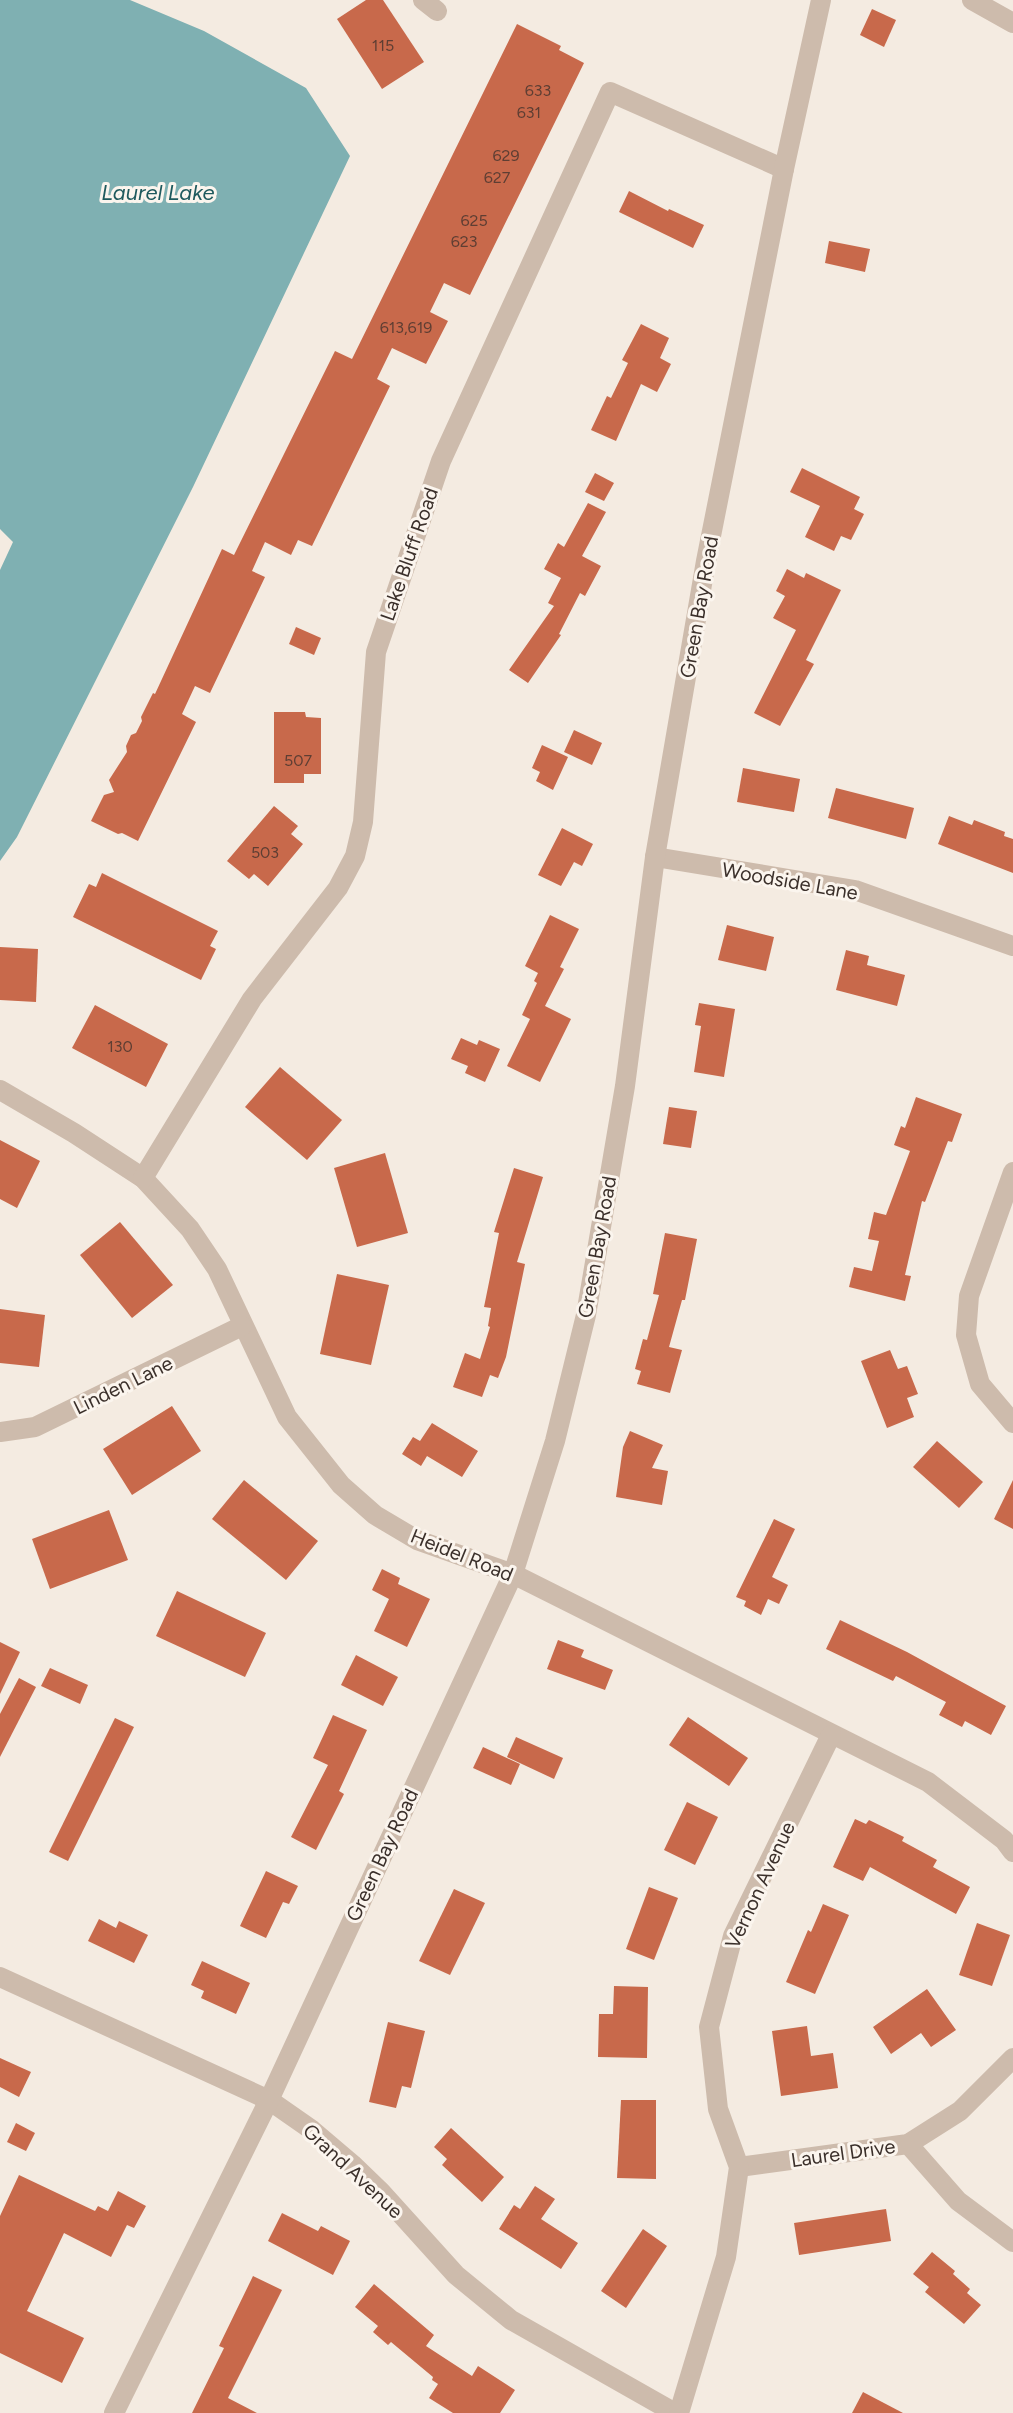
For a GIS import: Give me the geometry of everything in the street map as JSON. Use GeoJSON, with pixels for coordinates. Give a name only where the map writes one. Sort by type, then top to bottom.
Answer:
{"type":"FeatureCollection","features":[{"type":"Feature","properties":{"kind":"street","name":"Green Bay Road"},"geometry":{"type":"LineString","coordinates":[[114,2413],[269,2100],[513,1574],[555,1441],[586,1315],[625,1086],[655,857],[706,561],[821,0]]}},
{"type":"Feature","properties":{"kind":"street"},"geometry":{"type":"LineString","coordinates":[[972,0],[1013,23]]}},
{"type":"Feature","properties":{"kind":"street","name":"Lake Bluff Road"},"geometry":{"type":"LineString","coordinates":[[143,1178],[252,999],[338,888],[355,856],[363,822],[376,652],[441,461],[610,92],[784,169]]}},
{"type":"Feature","properties":{"kind":"street","name":"Woodside Lane"},"geometry":{"type":"LineString","coordinates":[[655,857],[855,890],[1013,946]]}},
{"type":"Feature","properties":{"kind":"street","name":"Heidel Road"},"geometry":{"type":"LineString","coordinates":[[0,1090],[143,1178],[190,1229],[217,1269],[287,1417],[341,1485],[375,1515],[417,1540],[513,1574],[928,1782],[1004,1840],[1013,1852]]}},
{"type":"Feature","properties":{"kind":"street"},"geometry":{"type":"LineString","coordinates":[[1013,1172],[969,1296],[966,1335],[980,1384],[1013,1423]]}},
{"type":"Feature","properties":{"kind":"street","name":"Linden Lane"},"geometry":{"type":"LineString","coordinates":[[0,1432],[35,1427],[242,1326]]}},
{"type":"Feature","properties":{"kind":"street","name":"Vernon Avenue"},"geometry":{"type":"LineString","coordinates":[[677,2413],[726,2257],[739,2167],[718,2109],[709,2027],[733,1936],[831,1735]]}},
{"type":"Feature","properties":{"kind":"street","name":"Grand Avenue"},"geometry":{"type":"LineString","coordinates":[[0,1977],[269,2100],[312,2130],[352,2164],[456,2275],[511,2320],[677,2413]]}},
{"type":"Feature","properties":{"kind":"street","name":"Laurel Drive"},"geometry":{"type":"LineString","coordinates":[[739,2167],[908,2144],[960,2111],[1013,2058]]}},
{"type":"Feature","properties":{"kind":"street"},"geometry":{"type":"LineString","coordinates":[[908,2144],[958,2201],[1013,2242]]}},
{"type":"Feature","properties":{"kind":"water","name":"Laurel Lake"},"geometry":{"type":"Polygon","coordinates":[[[0,0],[130,0],[204,31],[306,88],[350,156],[193,487],[17,837],[0,861],[0,570],[13,542],[0,529],[0,0]]]}},
{"type":"Feature","properties":{"kind":"building"},"geometry":{"type":"Polygon","coordinates":[[[366,0],[383,0],[424,62],[382,89],[337,19],[366,0]]]}},
{"type":"Feature","properties":{"kind":"building"},"geometry":{"type":"Polygon","coordinates":[[[872,9],[896,20],[884,47],[860,35],[872,9]]]}},
{"type":"Feature","properties":{"kind":"building"},"geometry":{"type":"Polygon","coordinates":[[[517,24],[561,46],[559,50],[584,63],[470,295],[444,283],[430,312],[448,321],[426,364],[392,348],[377,379],[390,386],[312,546],[298,540],[291,555],[265,542],[252,571],[265,577],[210,693],[195,686],[182,714],[196,722],[138,841],[91,821],[104,795],[114,792],[109,780],[127,752],[131,735],[136,733],[142,721],[141,717],[155,694],[222,549],[234,555],[335,351],[352,359],[517,24]]]}},
{"type":"Feature","properties":{"kind":"building"},"geometry":{"type":"Polygon","coordinates":[[[629,191],[704,225],[693,248],[619,212],[629,191]]]}},
{"type":"Feature","properties":{"kind":"building"},"geometry":{"type":"Polygon","coordinates":[[[829,241],[870,249],[865,272],[825,263],[829,241]]]}},
{"type":"Feature","properties":{"kind":"building"},"geometry":{"type":"Polygon","coordinates":[[[641,324],[669,338],[660,358],[671,364],[657,392],[641,384],[616,441],[591,430],[607,396],[611,398],[628,363],[622,360],[641,324]]]}},
{"type":"Feature","properties":{"kind":"building"},"geometry":{"type":"Polygon","coordinates":[[[802,468],[860,497],[854,509],[864,514],[851,540],[841,536],[834,551],[805,537],[820,506],[790,492],[802,468]]]}},
{"type":"Feature","properties":{"kind":"building"},"geometry":{"type":"Polygon","coordinates":[[[595,473],[614,483],[604,501],[585,492],[595,473]]]}},
{"type":"Feature","properties":{"kind":"building"},"geometry":{"type":"Polygon","coordinates":[[[588,503],[606,512],[582,556],[601,566],[585,596],[580,593],[561,635],[528,683],[509,670],[554,606],[548,603],[561,578],[544,569],[558,543],[564,547],[588,503]]]}},
{"type":"Feature","properties":{"kind":"building"},"geometry":{"type":"Polygon","coordinates":[[[787,569],[804,578],[806,573],[841,590],[806,660],[814,664],[780,726],[754,713],[796,630],[773,618],[785,596],[776,591],[787,569]]]}},
{"type":"Feature","properties":{"kind":"building"},"geometry":{"type":"Polygon","coordinates":[[[296,627],[321,638],[314,655],[289,644],[296,627]]]}},
{"type":"Feature","properties":{"kind":"building"},"geometry":{"type":"Polygon","coordinates":[[[274,712],[305,712],[306,717],[321,718],[321,774],[304,774],[304,783],[274,783],[274,712]]]}},
{"type":"Feature","properties":{"kind":"building"},"geometry":{"type":"Polygon","coordinates":[[[574,730],[602,743],[592,765],[564,752],[574,730]]]}},
{"type":"Feature","properties":{"kind":"building"},"geometry":{"type":"Polygon","coordinates":[[[542,745],[568,757],[553,790],[536,781],[540,772],[532,768],[542,745]]]}},
{"type":"Feature","properties":{"kind":"building"},"geometry":{"type":"Polygon","coordinates":[[[743,768],[800,779],[794,812],[737,802],[743,768]]]}},
{"type":"Feature","properties":{"kind":"building"},"geometry":{"type":"Polygon","coordinates":[[[836,788],[914,808],[906,839],[828,818],[836,788]]]}},
{"type":"Feature","properties":{"kind":"building"},"geometry":{"type":"Polygon","coordinates":[[[274,806],[298,826],[291,834],[303,844],[268,886],[254,874],[249,879],[227,861],[274,806]]]}},
{"type":"Feature","properties":{"kind":"building"},"geometry":{"type":"Polygon","coordinates":[[[949,816],[972,825],[974,820],[1005,832],[1004,836],[1013,839],[1013,873],[938,844],[949,816]]]}},
{"type":"Feature","properties":{"kind":"building"},"geometry":{"type":"Polygon","coordinates":[[[562,828],[593,844],[582,866],[574,862],[561,886],[538,875],[562,828]]]}},
{"type":"Feature","properties":{"kind":"building"},"geometry":{"type":"Polygon","coordinates":[[[102,873],[218,931],[210,946],[216,949],[201,980],[73,917],[89,884],[96,887],[102,873]]]}},
{"type":"Feature","properties":{"kind":"building"},"geometry":{"type":"Polygon","coordinates":[[[550,915],[579,929],[560,967],[564,969],[545,1006],[571,1019],[540,1082],[507,1066],[530,1019],[522,1015],[537,983],[534,981],[538,973],[525,966],[550,915]]]}},
{"type":"Feature","properties":{"kind":"building"},"geometry":{"type":"Polygon","coordinates":[[[727,925],[774,937],[766,971],[718,960],[727,925]]]}},
{"type":"Feature","properties":{"kind":"building"},"geometry":{"type":"Polygon","coordinates":[[[0,947],[38,949],[36,1002],[0,1000],[0,947]]]}},
{"type":"Feature","properties":{"kind":"building"},"geometry":{"type":"Polygon","coordinates":[[[846,950],[869,956],[867,965],[905,975],[897,1006],[836,990],[846,950]]]}},
{"type":"Feature","properties":{"kind":"building"},"geometry":{"type":"Polygon","coordinates":[[[699,1003],[735,1009],[724,1077],[694,1072],[701,1026],[695,1025],[699,1003]]]}},
{"type":"Feature","properties":{"kind":"building"},"geometry":{"type":"Polygon","coordinates":[[[95,1005],[168,1044],[146,1087],[72,1048],[95,1005]]]}},
{"type":"Feature","properties":{"kind":"building"},"geometry":{"type":"Polygon","coordinates":[[[461,1038],[477,1045],[479,1040],[500,1049],[485,1082],[465,1073],[468,1066],[451,1059],[461,1038]]]}},
{"type":"Feature","properties":{"kind":"building"},"geometry":{"type":"Polygon","coordinates":[[[280,1067],[342,1120],[307,1160],[245,1107],[280,1067]]]}},
{"type":"Feature","properties":{"kind":"building"},"geometry":{"type":"Polygon","coordinates":[[[916,1097],[962,1114],[952,1142],[948,1141],[925,1202],[922,1201],[905,1275],[911,1276],[905,1301],[849,1287],[854,1267],[872,1271],[879,1241],[868,1239],[874,1212],[886,1215],[910,1151],[894,1145],[901,1126],[905,1128],[916,1097]]]}},
{"type":"Feature","properties":{"kind":"building"},"geometry":{"type":"Polygon","coordinates":[[[669,1107],[697,1111],[691,1148],[663,1144],[669,1107]]]}},
{"type":"Feature","properties":{"kind":"building"},"geometry":{"type":"Polygon","coordinates":[[[0,1140],[40,1161],[17,1208],[0,1199],[0,1140]]]}},
{"type":"Feature","properties":{"kind":"building"},"geometry":{"type":"Polygon","coordinates":[[[385,1153],[408,1233],[357,1247],[334,1168],[385,1153]]]}},
{"type":"Feature","properties":{"kind":"building"},"geometry":{"type":"Polygon","coordinates":[[[514,1168],[543,1177],[517,1262],[525,1264],[506,1357],[498,1378],[490,1375],[482,1397],[453,1387],[465,1353],[480,1359],[490,1327],[491,1308],[484,1307],[499,1233],[494,1232],[514,1168]]]}},
{"type":"Feature","properties":{"kind":"building"},"geometry":{"type":"Polygon","coordinates":[[[120,1222],[173,1285],[132,1318],[80,1255],[120,1222]]]}},
{"type":"Feature","properties":{"kind":"building"},"geometry":{"type":"Polygon","coordinates":[[[665,1233],[697,1239],[685,1300],[682,1300],[669,1347],[682,1350],[670,1393],[637,1384],[641,1371],[635,1369],[643,1339],[647,1340],[659,1295],[653,1294],[665,1233]]]}},
{"type":"Feature","properties":{"kind":"building"},"geometry":{"type":"Polygon","coordinates":[[[337,1274],[389,1285],[371,1365],[320,1354],[337,1274]]]}},
{"type":"Feature","properties":{"kind":"building"},"geometry":{"type":"Polygon","coordinates":[[[0,1309],[45,1315],[39,1367],[0,1363],[0,1309]]]}},
{"type":"Feature","properties":{"kind":"building"},"geometry":{"type":"Polygon","coordinates":[[[890,1350],[898,1369],[907,1366],[918,1394],[907,1398],[914,1417],[887,1428],[861,1361],[890,1350]]]}},
{"type":"Feature","properties":{"kind":"building"},"geometry":{"type":"Polygon","coordinates":[[[172,1406],[201,1451],[132,1495],[103,1449],[172,1406]]]}},
{"type":"Feature","properties":{"kind":"building"},"geometry":{"type":"Polygon","coordinates":[[[432,1423],[478,1451],[462,1477],[427,1456],[421,1466],[402,1454],[413,1437],[420,1441],[432,1423]]]}},
{"type":"Feature","properties":{"kind":"building"},"geometry":{"type":"Polygon","coordinates":[[[630,1431],[663,1445],[652,1468],[668,1471],[662,1505],[616,1497],[623,1447],[630,1431]]]}},
{"type":"Feature","properties":{"kind":"building"},"geometry":{"type":"Polygon","coordinates":[[[937,1441],[983,1482],[959,1508],[913,1467],[937,1441]]]}},
{"type":"Feature","properties":{"kind":"building"},"geometry":{"type":"Polygon","coordinates":[[[244,1480],[318,1541],[286,1580],[212,1519],[244,1480]]]}},
{"type":"Feature","properties":{"kind":"building"},"geometry":{"type":"Polygon","coordinates":[[[1013,1480],[1013,1529],[994,1519],[1013,1480]]]}},
{"type":"Feature","properties":{"kind":"building"},"geometry":{"type":"Polygon","coordinates":[[[109,1510],[128,1560],[50,1589],[32,1539],[109,1510]]]}},
{"type":"Feature","properties":{"kind":"building"},"geometry":{"type":"Polygon","coordinates":[[[774,1519],[795,1529],[772,1577],[788,1585],[779,1604],[768,1599],[761,1615],[744,1606],[746,1601],[736,1597],[774,1519]]]}},
{"type":"Feature","properties":{"kind":"building"},"geometry":{"type":"Polygon","coordinates":[[[382,1569],[400,1578],[398,1584],[430,1599],[407,1647],[374,1631],[389,1599],[372,1590],[382,1569]]]}},
{"type":"Feature","properties":{"kind":"building"},"geometry":{"type":"Polygon","coordinates":[[[177,1591],[266,1633],[245,1677],[156,1636],[177,1591]]]}},
{"type":"Feature","properties":{"kind":"building"},"geometry":{"type":"Polygon","coordinates":[[[840,1620],[907,1652],[1006,1706],[991,1735],[965,1721],[962,1727],[939,1715],[946,1702],[896,1676],[893,1681],[826,1649],[840,1620]]]}},
{"type":"Feature","properties":{"kind":"building"},"geometry":{"type":"Polygon","coordinates":[[[558,1640],[584,1650],[581,1657],[613,1670],[605,1690],[547,1669],[558,1640]]]}},
{"type":"Feature","properties":{"kind":"building"},"geometry":{"type":"Polygon","coordinates":[[[0,1642],[20,1652],[0,1694],[0,1642]]]}},
{"type":"Feature","properties":{"kind":"building"},"geometry":{"type":"Polygon","coordinates":[[[356,1655],[398,1677],[383,1706],[341,1685],[356,1655]]]}},
{"type":"Feature","properties":{"kind":"building"},"geometry":{"type":"Polygon","coordinates":[[[50,1668],[88,1685],[80,1704],[41,1686],[50,1668]]]}},
{"type":"Feature","properties":{"kind":"building"},"geometry":{"type":"Polygon","coordinates":[[[19,1678],[36,1687],[0,1757],[0,1714],[19,1678]]]}},
{"type":"Feature","properties":{"kind":"building"},"geometry":{"type":"Polygon","coordinates":[[[333,1715],[367,1730],[339,1791],[344,1794],[316,1850],[291,1837],[328,1765],[313,1758],[333,1715]]]}},
{"type":"Feature","properties":{"kind":"building"},"geometry":{"type":"Polygon","coordinates":[[[688,1717],[748,1758],[729,1786],[669,1745],[688,1717]]]}},
{"type":"Feature","properties":{"kind":"building"},"geometry":{"type":"Polygon","coordinates":[[[115,1718],[134,1727],[68,1861],[49,1852],[115,1718]]]}},
{"type":"Feature","properties":{"kind":"building"},"geometry":{"type":"Polygon","coordinates":[[[516,1737],[563,1758],[554,1779],[507,1757],[516,1737]]]}},
{"type":"Feature","properties":{"kind":"building"},"geometry":{"type":"Polygon","coordinates":[[[483,1747],[520,1764],[511,1785],[473,1768],[483,1747]]]}},
{"type":"Feature","properties":{"kind":"building"},"geometry":{"type":"Polygon","coordinates":[[[687,1802],[718,1817],[695,1865],[664,1850],[687,1802]]]}},
{"type":"Feature","properties":{"kind":"building"},"geometry":{"type":"Polygon","coordinates":[[[855,1819],[866,1824],[869,1820],[904,1837],[902,1841],[937,1860],[933,1867],[970,1887],[956,1914],[870,1867],[863,1881],[833,1867],[855,1819]]]}},
{"type":"Feature","properties":{"kind":"building"},"geometry":{"type":"Polygon","coordinates":[[[266,1871],[298,1886],[289,1904],[283,1902],[266,1938],[240,1926],[266,1871]]]}},
{"type":"Feature","properties":{"kind":"building"},"geometry":{"type":"Polygon","coordinates":[[[649,1887],[678,1898],[654,1960],[626,1949],[649,1887]]]}},
{"type":"Feature","properties":{"kind":"building"},"geometry":{"type":"Polygon","coordinates":[[[454,1889],[485,1903],[450,1975],[419,1961],[454,1889]]]}},
{"type":"Feature","properties":{"kind":"building"},"geometry":{"type":"Polygon","coordinates":[[[823,1904],[849,1915],[815,1994],[786,1982],[808,1930],[811,1932],[823,1904]]]}},
{"type":"Feature","properties":{"kind":"building"},"geometry":{"type":"Polygon","coordinates":[[[99,1919],[116,1928],[119,1921],[148,1935],[134,1963],[88,1941],[99,1919]]]}},
{"type":"Feature","properties":{"kind":"building"},"geometry":{"type":"Polygon","coordinates":[[[977,1923],[1010,1935],[992,1986],[959,1975],[977,1923]]]}},
{"type":"Feature","properties":{"kind":"building"},"geometry":{"type":"Polygon","coordinates":[[[202,1961],[250,1983],[236,2014],[201,1998],[204,1991],[191,1985],[202,1961]]]}},
{"type":"Feature","properties":{"kind":"building"},"geometry":{"type":"Polygon","coordinates":[[[614,1986],[648,1987],[647,2058],[598,2057],[599,2014],[613,2014],[614,1986]]]}},
{"type":"Feature","properties":{"kind":"building"},"geometry":{"type":"Polygon","coordinates":[[[927,1989],[956,2030],[931,2047],[921,2033],[891,2054],[873,2027],[927,1989]]]}},
{"type":"Feature","properties":{"kind":"building"},"geometry":{"type":"Polygon","coordinates":[[[388,2022],[425,2031],[411,2088],[402,2086],[396,2108],[369,2102],[388,2022]]]}},
{"type":"Feature","properties":{"kind":"building"},"geometry":{"type":"Polygon","coordinates":[[[807,2026],[811,2056],[833,2053],[838,2088],[781,2096],[772,2031],[807,2026]]]}},
{"type":"Feature","properties":{"kind":"building"},"geometry":{"type":"Polygon","coordinates":[[[0,2058],[31,2072],[19,2097],[0,2087],[0,2058]]]}},
{"type":"Feature","properties":{"kind":"building"},"geometry":{"type":"Polygon","coordinates":[[[621,2100],[656,2100],[656,2179],[617,2178],[621,2100]]]}},
{"type":"Feature","properties":{"kind":"building"},"geometry":{"type":"Polygon","coordinates":[[[16,2123],[35,2133],[26,2151],[7,2142],[16,2123]]]}},
{"type":"Feature","properties":{"kind":"building"},"geometry":{"type":"Polygon","coordinates":[[[451,2128],[504,2177],[482,2202],[442,2165],[447,2159],[434,2147],[451,2128]]]}},
{"type":"Feature","properties":{"kind":"building"},"geometry":{"type":"Polygon","coordinates":[[[19,2175],[95,2211],[98,2206],[108,2211],[118,2191],[146,2206],[134,2228],[127,2225],[111,2257],[64,2233],[27,2311],[84,2338],[62,2383],[0,2353],[0,2216],[19,2175]]]}},
{"type":"Feature","properties":{"kind":"building"},"geometry":{"type":"Polygon","coordinates":[[[535,2186],[555,2199],[541,2219],[578,2243],[561,2269],[499,2229],[514,2205],[520,2209],[535,2186]]]}},
{"type":"Feature","properties":{"kind":"building"},"geometry":{"type":"Polygon","coordinates":[[[886,2209],[891,2241],[799,2255],[794,2223],[886,2209]]]}},
{"type":"Feature","properties":{"kind":"building"},"geometry":{"type":"Polygon","coordinates":[[[282,2213],[318,2231],[321,2226],[350,2241],[333,2275],[268,2241],[282,2213]]]}},
{"type":"Feature","properties":{"kind":"building"},"geometry":{"type":"Polygon","coordinates":[[[643,2229],[667,2246],[626,2308],[601,2291],[643,2229]]]}},
{"type":"Feature","properties":{"kind":"building"},"geometry":{"type":"Polygon","coordinates":[[[932,2252],[955,2271],[953,2274],[970,2289],[967,2293],[981,2305],[964,2324],[925,2292],[929,2287],[913,2274],[932,2252]]]}},
{"type":"Feature","properties":{"kind":"building"},"geometry":{"type":"Polygon","coordinates":[[[253,2276],[282,2290],[228,2398],[257,2413],[192,2413],[224,2348],[219,2346],[253,2276]]]}},
{"type":"Feature","properties":{"kind":"building"},"geometry":{"type":"Polygon","coordinates":[[[374,2284],[434,2335],[426,2346],[472,2376],[478,2366],[515,2390],[500,2413],[453,2413],[429,2398],[438,2384],[432,2380],[433,2377],[391,2342],[388,2345],[373,2332],[378,2326],[355,2307],[374,2284]]]}},
{"type":"Feature","properties":{"kind":"building"},"geometry":{"type":"Polygon","coordinates":[[[863,2392],[903,2413],[852,2413],[863,2392]]]}}]}
